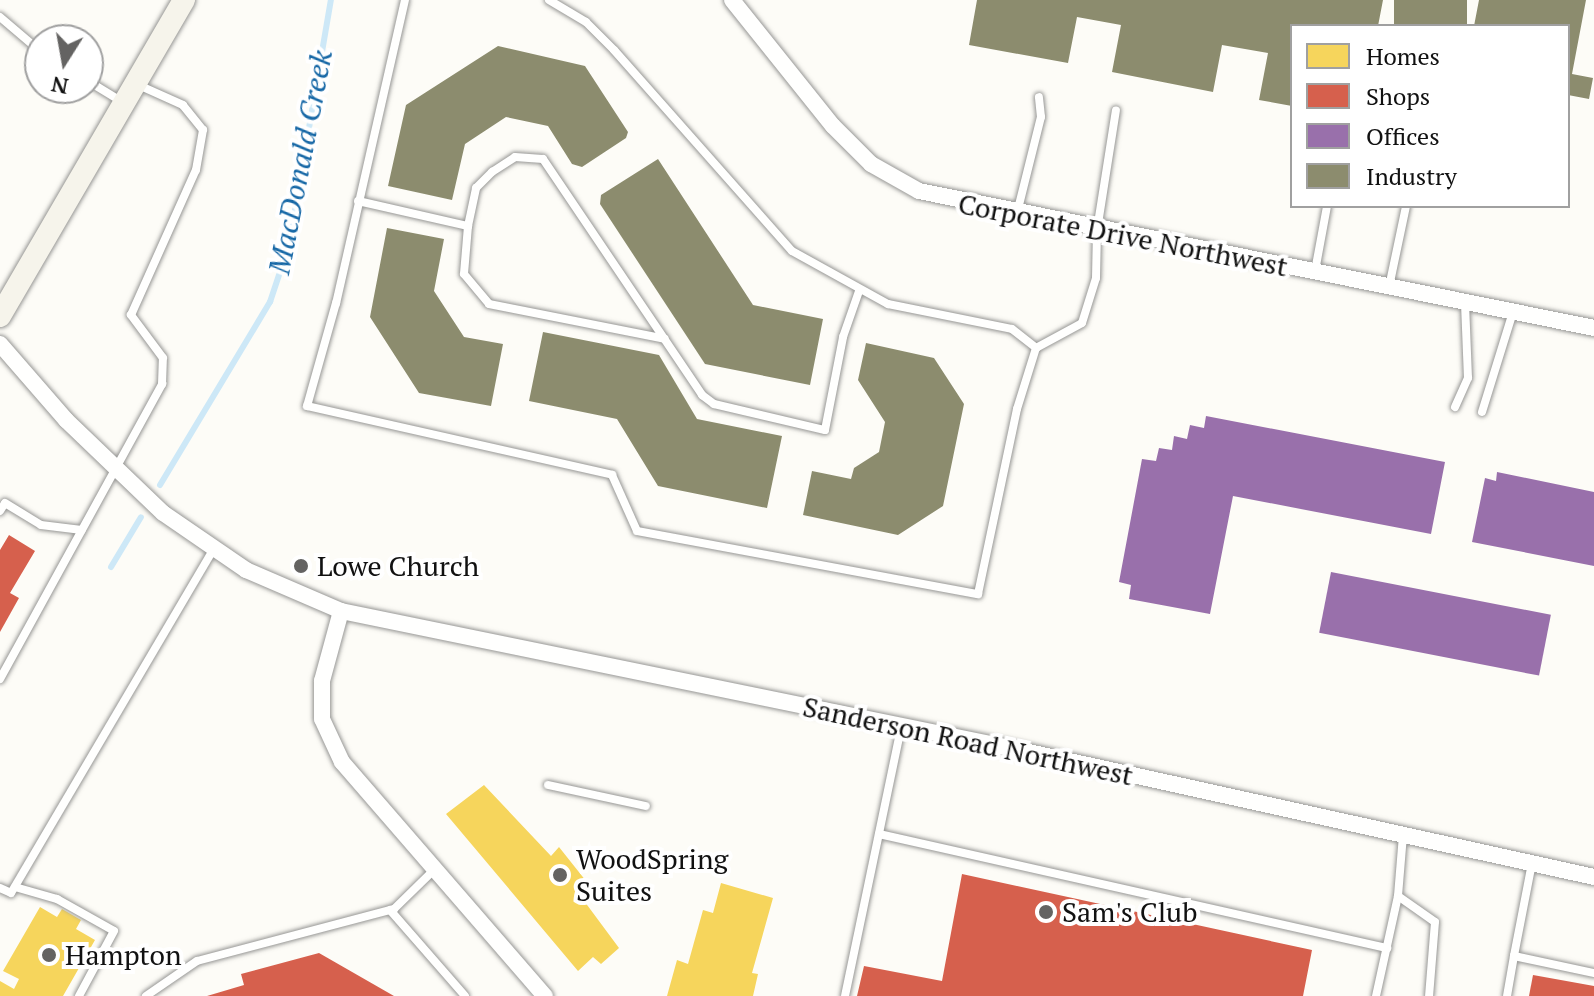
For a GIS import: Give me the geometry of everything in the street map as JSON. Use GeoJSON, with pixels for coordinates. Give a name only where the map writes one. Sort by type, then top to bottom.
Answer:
{"type":"FeatureCollection","features":[{"type":"Feature","properties":{"kind":"street"},"geometry":{"type":"LineString","coordinates":[[0,316],[184,0]]}},
{"type":"Feature","properties":{"kind":"street","name":"Corporate Drive Northwest"},"geometry":{"type":"LineString","coordinates":[[732,0],[833,126],[871,164],[919,191],[1017,215],[1594,328]]}},
{"type":"Feature","properties":{"kind":"street","name":"Sanderson Road Northwest"},"geometry":{"type":"LineString","coordinates":[[0,344],[113,465],[163,513],[246,570],[341,611],[901,726],[1594,877]]}},
{"type":"Feature","properties":{"kind":"street"},"geometry":{"type":"LineString","coordinates":[[341,611],[322,681],[322,719],[342,762],[545,996]]}},
{"type":"Feature","properties":{"kind":"lane"},"geometry":{"type":"LineString","coordinates":[[405,0],[307,406],[612,475],[637,531],[978,594],[1017,409],[1036,348],[1082,323],[1096,278],[1097,230],[1116,110]]}},
{"type":"Feature","properties":{"kind":"lane"},"geometry":{"type":"LineString","coordinates":[[549,0],[586,22],[614,50],[792,251],[859,291],[888,304],[1012,329],[1036,348]]}},
{"type":"Feature","properties":{"kind":"lane"},"geometry":{"type":"LineString","coordinates":[[0,17],[24,37]]}},
{"type":"Feature","properties":{"kind":"lane"},"geometry":{"type":"LineString","coordinates":[[0,679],[82,530],[113,465],[162,384],[163,358],[131,315],[196,170],[203,130],[183,105],[104,86]]}},
{"type":"Feature","properties":{"kind":"lane"},"geometry":{"type":"LineString","coordinates":[[1017,215],[1041,117],[1039,97]]}},
{"type":"Feature","properties":{"kind":"lane"},"geometry":{"type":"LineString","coordinates":[[665,339],[489,304],[464,274],[468,226],[476,188],[492,172],[515,157],[543,159],[665,339],[702,395],[714,404],[825,430],[843,337],[859,291]]}},
{"type":"Feature","properties":{"kind":"lane"},"geometry":{"type":"LineString","coordinates":[[358,201],[468,226]]}},
{"type":"Feature","properties":{"kind":"lane"},"geometry":{"type":"LineString","coordinates":[[1315,272],[1327,208]]}},
{"type":"Feature","properties":{"kind":"lane"},"geometry":{"type":"LineString","coordinates":[[1389,288],[1406,208]]}},
{"type":"Feature","properties":{"kind":"lane"},"geometry":{"type":"LineString","coordinates":[[1455,407],[1468,378],[1465,303]]}},
{"type":"Feature","properties":{"kind":"lane"},"geometry":{"type":"LineString","coordinates":[[1482,412],[1513,312]]}},
{"type":"Feature","properties":{"kind":"lane"},"geometry":{"type":"LineString","coordinates":[[0,511],[5,503],[41,525],[82,530]]}},
{"type":"Feature","properties":{"kind":"lane"},"geometry":{"type":"LineString","coordinates":[[0,888],[11,893],[15,887],[215,548]]}},
{"type":"Feature","properties":{"kind":"lane"},"geometry":{"type":"LineString","coordinates":[[845,996],[901,726]]}},
{"type":"Feature","properties":{"kind":"lane"},"geometry":{"type":"LineString","coordinates":[[548,785],[646,806]]}},
{"type":"Feature","properties":{"kind":"lane"},"geometry":{"type":"LineString","coordinates":[[879,834],[1387,948]]}},
{"type":"Feature","properties":{"kind":"lane"},"geometry":{"type":"LineString","coordinates":[[1376,996],[1398,896],[1403,835]]}},
{"type":"Feature","properties":{"kind":"lane"},"geometry":{"type":"LineString","coordinates":[[1507,996],[1532,863]]}},
{"type":"Feature","properties":{"kind":"lane"},"geometry":{"type":"LineString","coordinates":[[146,996],[197,961],[390,910],[435,868]]}},
{"type":"Feature","properties":{"kind":"lane"},"geometry":{"type":"LineString","coordinates":[[15,887],[57,899],[114,931],[79,996]]}},
{"type":"Feature","properties":{"kind":"lane"},"geometry":{"type":"LineString","coordinates":[[1398,896],[1435,922],[1429,996]]}},
{"type":"Feature","properties":{"kind":"lane"},"geometry":{"type":"LineString","coordinates":[[390,910],[465,996]]}},
{"type":"Feature","properties":{"kind":"lane"},"geometry":{"type":"LineString","coordinates":[[1514,956],[1594,973]]}},
{"type":"Feature","properties":{"kind":"building: Homes"},"geometry":{"type":"Polygon","coordinates":[[[484,785],[551,856],[559,847],[586,881],[576,890],[619,948],[601,964],[593,957],[578,971],[446,814],[484,785]]]}},
{"type":"Feature","properties":{"kind":"building: Homes"},"geometry":{"type":"Polygon","coordinates":[[[721,883],[773,898],[752,973],[758,974],[753,996],[667,996],[677,960],[688,964],[703,910],[713,913],[721,883]]]}},
{"type":"Feature","properties":{"kind":"building: Homes","name":"Hampton"},"geometry":{"type":"Polygon","coordinates":[[[40,907],[57,917],[62,909],[81,920],[76,929],[95,940],[63,996],[0,996],[0,981],[14,989],[19,979],[3,971],[40,907]]]}},
{"type":"Feature","properties":{"kind":"building: Shops"},"geometry":{"type":"Polygon","coordinates":[[[9,535],[35,551],[10,593],[19,598],[0,632],[0,550],[9,535]]]}},
{"type":"Feature","properties":{"kind":"building: Shops","name":"Sam's Club"},"geometry":{"type":"Polygon","coordinates":[[[962,874],[1312,950],[1303,996],[857,996],[864,966],[942,981],[962,874]]]}},
{"type":"Feature","properties":{"kind":"building: Shops"},"geometry":{"type":"Polygon","coordinates":[[[319,953],[394,996],[207,996],[244,985],[241,974],[319,953]]]}},
{"type":"Feature","properties":{"kind":"building: Shops"},"geometry":{"type":"Polygon","coordinates":[[[1533,975],[1594,986],[1594,996],[1529,996],[1533,975]]]}},
{"type":"Feature","properties":{"kind":"building: Offices"},"geometry":{"type":"Polygon","coordinates":[[[1206,416],[1445,462],[1431,534],[1233,496],[1210,614],[1129,599],[1131,585],[1119,582],[1142,459],[1156,461],[1159,448],[1172,450],[1174,436],[1187,439],[1190,425],[1204,428],[1206,416]]]}},
{"type":"Feature","properties":{"kind":"building: Offices"},"geometry":{"type":"Polygon","coordinates":[[[1497,472],[1594,492],[1594,566],[1472,542],[1485,478],[1496,481],[1497,472]]]}},
{"type":"Feature","properties":{"kind":"building: Offices"},"geometry":{"type":"Polygon","coordinates":[[[1331,572],[1551,615],[1539,676],[1319,633],[1331,572]]]}},
{"type":"Feature","properties":{"kind":"building: Industry"},"geometry":{"type":"Polygon","coordinates":[[[977,0],[1383,0],[1378,24],[1290,24],[1290,106],[1259,100],[1268,53],[1222,45],[1213,92],[1112,72],[1121,25],[1077,17],[1068,63],[969,45],[977,0]]]}},
{"type":"Feature","properties":{"kind":"building: Industry"},"geometry":{"type":"Polygon","coordinates":[[[1394,0],[1467,0],[1467,24],[1394,24],[1394,0]]]}},
{"type":"Feature","properties":{"kind":"building: Industry"},"geometry":{"type":"Polygon","coordinates":[[[1479,0],[1586,0],[1572,74],[1593,78],[1589,99],[1570,95],[1570,24],[1474,24],[1479,0]]]}},
{"type":"Feature","properties":{"kind":"building: Industry"},"geometry":{"type":"Polygon","coordinates":[[[498,46],[585,66],[628,132],[626,138],[582,167],[572,164],[548,126],[506,117],[465,144],[452,200],[388,186],[406,105],[498,46]]]}},
{"type":"Feature","properties":{"kind":"building: Industry"},"geometry":{"type":"Polygon","coordinates":[[[658,159],[753,305],[823,319],[810,385],[705,364],[600,204],[601,195],[658,159]]]}},
{"type":"Feature","properties":{"kind":"building: Industry"},"geometry":{"type":"Polygon","coordinates":[[[387,228],[444,239],[434,291],[464,337],[503,344],[491,406],[419,393],[370,317],[387,228]]]}},
{"type":"Feature","properties":{"kind":"building: Industry"},"geometry":{"type":"Polygon","coordinates":[[[543,332],[659,355],[697,419],[782,436],[767,508],[658,486],[617,419],[529,401],[543,332]]]}},
{"type":"Feature","properties":{"kind":"building: Industry"},"geometry":{"type":"Polygon","coordinates":[[[866,343],[934,358],[964,404],[943,506],[898,535],[803,515],[812,471],[851,479],[854,468],[879,452],[885,422],[858,380],[866,343]]]}},
{"type":"Feature","properties":{"kind":"waterway","name":"MacDonald Creek"},"geometry":{"type":"LineString","coordinates":[[160,485],[270,302],[289,245],[331,0]]}},
{"type":"Feature","properties":{"kind":"waterway","name":"MacDonald Creek"},"geometry":{"type":"LineString","coordinates":[[111,567],[141,517]]}},
{"type":"Feature","properties":{"kind":"place","name":"Lowe Church"},"geometry":{"type":"Point","coordinates":[301,566]}},
{"type":"Feature","properties":{"kind":"place","name":"WoodSpring Suites"},"geometry":{"type":"Point","coordinates":[560,875]}},
{"type":"Feature","properties":{"kind":"place","name":"Sam's Club"},"geometry":{"type":"Point","coordinates":[1046,912]}},
{"type":"Feature","properties":{"kind":"place","name":"Hampton"},"geometry":{"type":"Point","coordinates":[49,955]}}]}
